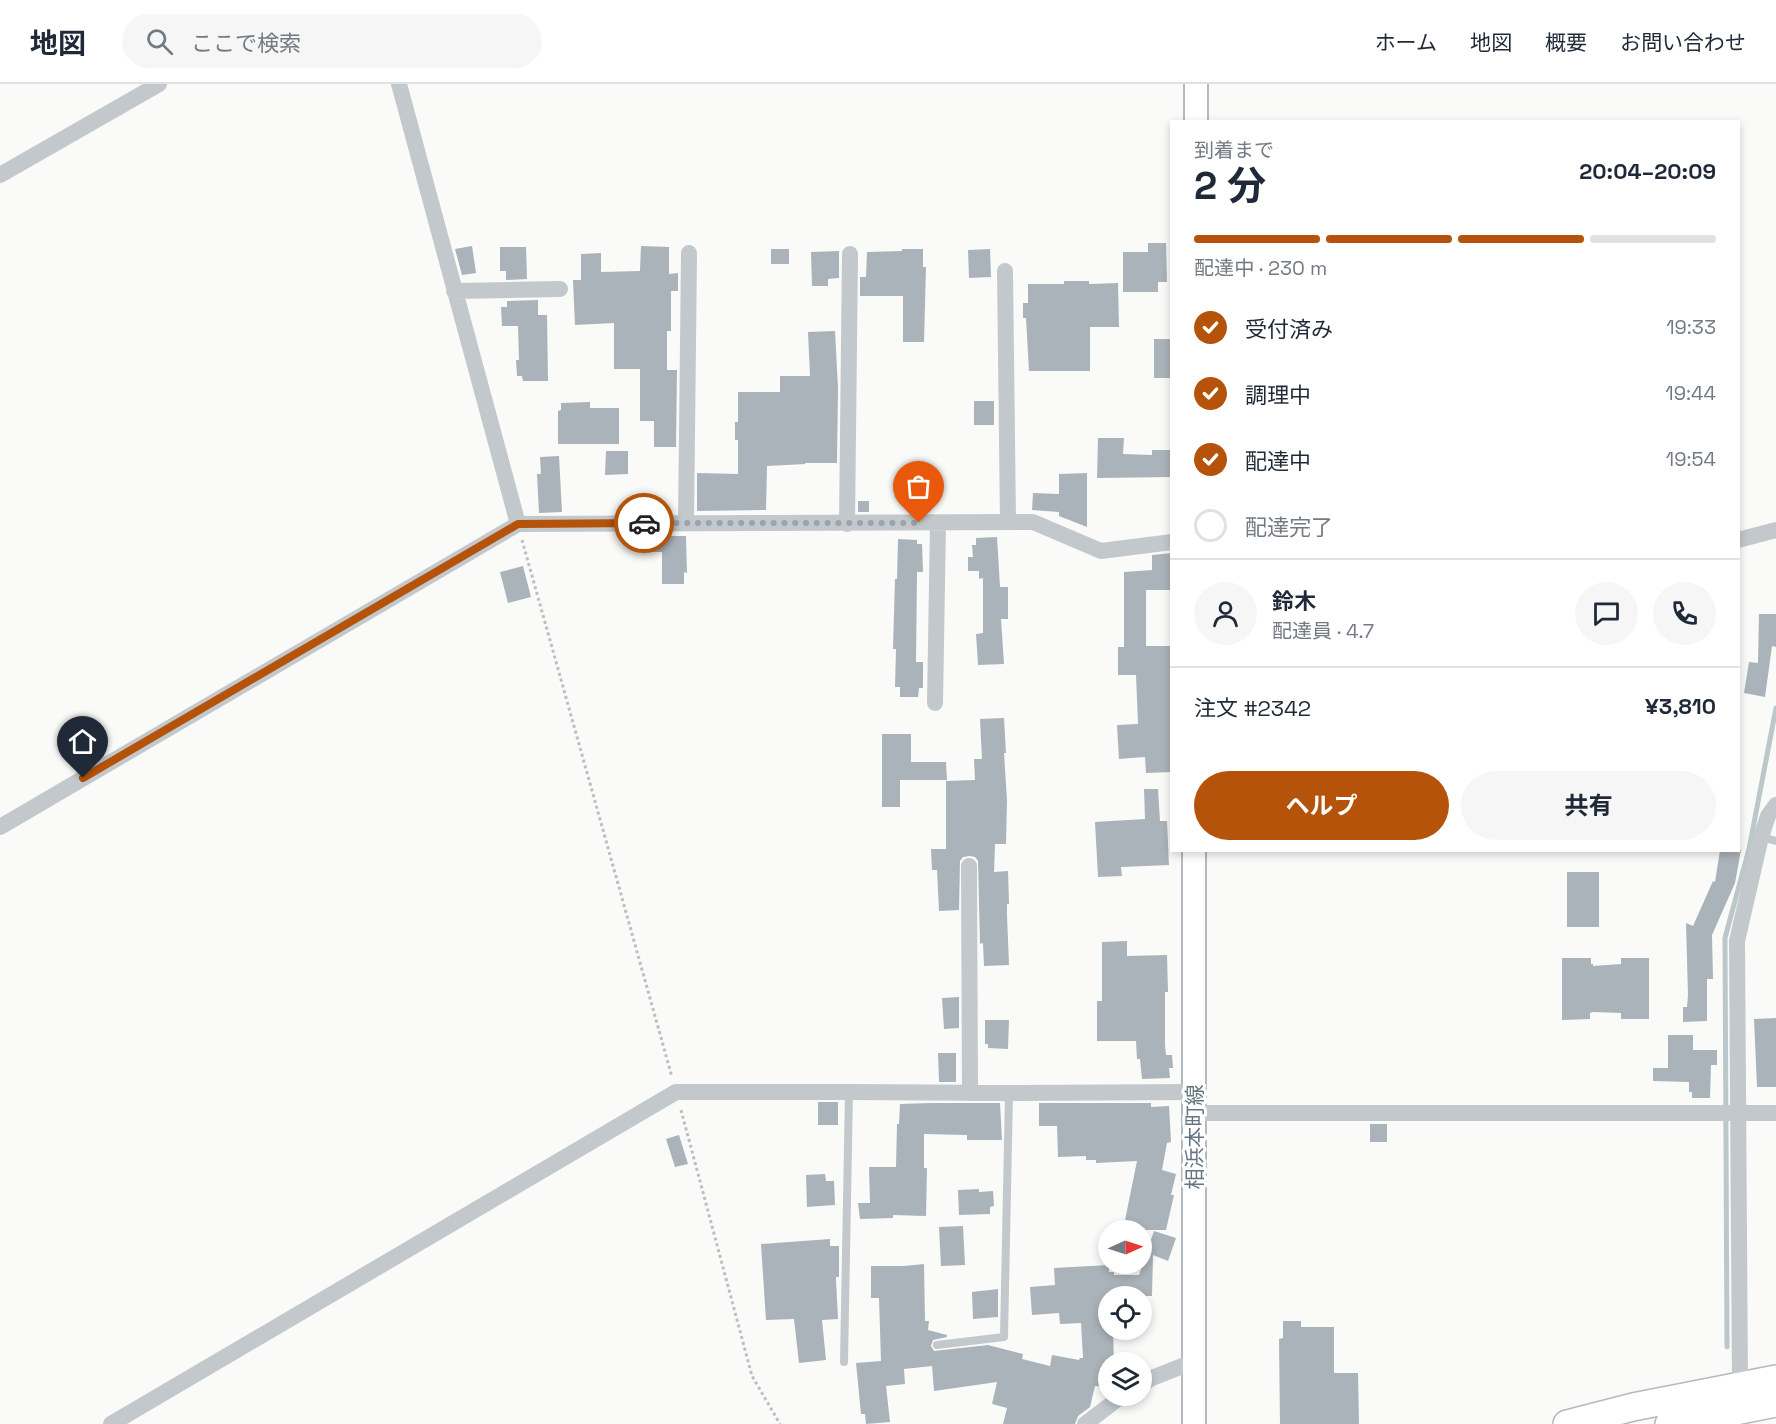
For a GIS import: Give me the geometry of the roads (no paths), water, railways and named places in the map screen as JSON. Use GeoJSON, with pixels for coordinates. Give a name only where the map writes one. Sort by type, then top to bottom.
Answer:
{"type":"FeatureCollection","features":[{"type":"Feature","properties":{"kind":"highway"},"geometry":{"type":"LineString","coordinates":[[1567,1424],[1633,1407],[1776,1379]]}},
{"type":"Feature","properties":{"kind":"highway"},"geometry":{"type":"LineString","coordinates":[[1669,1424],[1776,1402]]}},
{"type":"Feature","properties":{"kind":"main road"},"geometry":{"type":"LineString","coordinates":[[1196,84],[1196,120]]}},
{"type":"Feature","properties":{"kind":"main road","name":"相浜本町線"},"geometry":{"type":"LineString","coordinates":[[1194,852],[1194,1424]]}},
{"type":"Feature","properties":{"kind":"street"},"geometry":{"type":"LineString","coordinates":[[0,176],[159,84]]}},
{"type":"Feature","properties":{"kind":"street"},"geometry":{"type":"LineString","coordinates":[[399,84],[518,524]]}},
{"type":"Feature","properties":{"kind":"street"},"geometry":{"type":"LineString","coordinates":[[686,523],[689,253]]}},
{"type":"Feature","properties":{"kind":"street"},"geometry":{"type":"LineString","coordinates":[[847,524],[850,254]]}},
{"type":"Feature","properties":{"kind":"street"},"geometry":{"type":"LineString","coordinates":[[1005,271],[1008,522]]}},
{"type":"Feature","properties":{"kind":"street"},"geometry":{"type":"LineString","coordinates":[[454,291],[560,289]]}},
{"type":"Feature","properties":{"kind":"street"},"geometry":{"type":"LineString","coordinates":[[0,827],[518,524],[1033,522],[1101,551],[1170,542]]}},
{"type":"Feature","properties":{"kind":"street"},"geometry":{"type":"LineString","coordinates":[[935,703],[938,523]]}},
{"type":"Feature","properties":{"kind":"street"},"geometry":{"type":"LineString","coordinates":[[1740,539],[1776,530]]}},
{"type":"Feature","properties":{"kind":"street"},"geometry":{"type":"LineString","coordinates":[[1740,1386],[1737,941],[1768,839],[1767,816],[1776,805]]}},
{"type":"Feature","properties":{"kind":"street"},"geometry":{"type":"LineString","coordinates":[[969,866],[970,1093]]}},
{"type":"Feature","properties":{"kind":"street"},"geometry":{"type":"LineString","coordinates":[[111,1424],[676,1092],[970,1093],[1194,1103],[1776,1113]]}},
{"type":"Feature","properties":{"kind":"street"},"geometry":{"type":"LineString","coordinates":[[1152,1378],[1195,1361]]}},
{"type":"Feature","properties":{"kind":"street"},"geometry":{"type":"LineString","coordinates":[[1085,1424],[1107,1406]]}},
{"type":"Feature","properties":{"kind":"lane"},"geometry":{"type":"LineString","coordinates":[[844,1362],[849,1092]]}},
{"type":"Feature","properties":{"kind":"lane"},"geometry":{"type":"LineString","coordinates":[[937,1345],[1004,1337],[1009,1094]]}},
{"type":"Feature","properties":{"kind":"waterway"},"geometry":{"type":"LineString","coordinates":[[1727,1347],[1725,938],[1749,849],[1776,708]]}}]}
